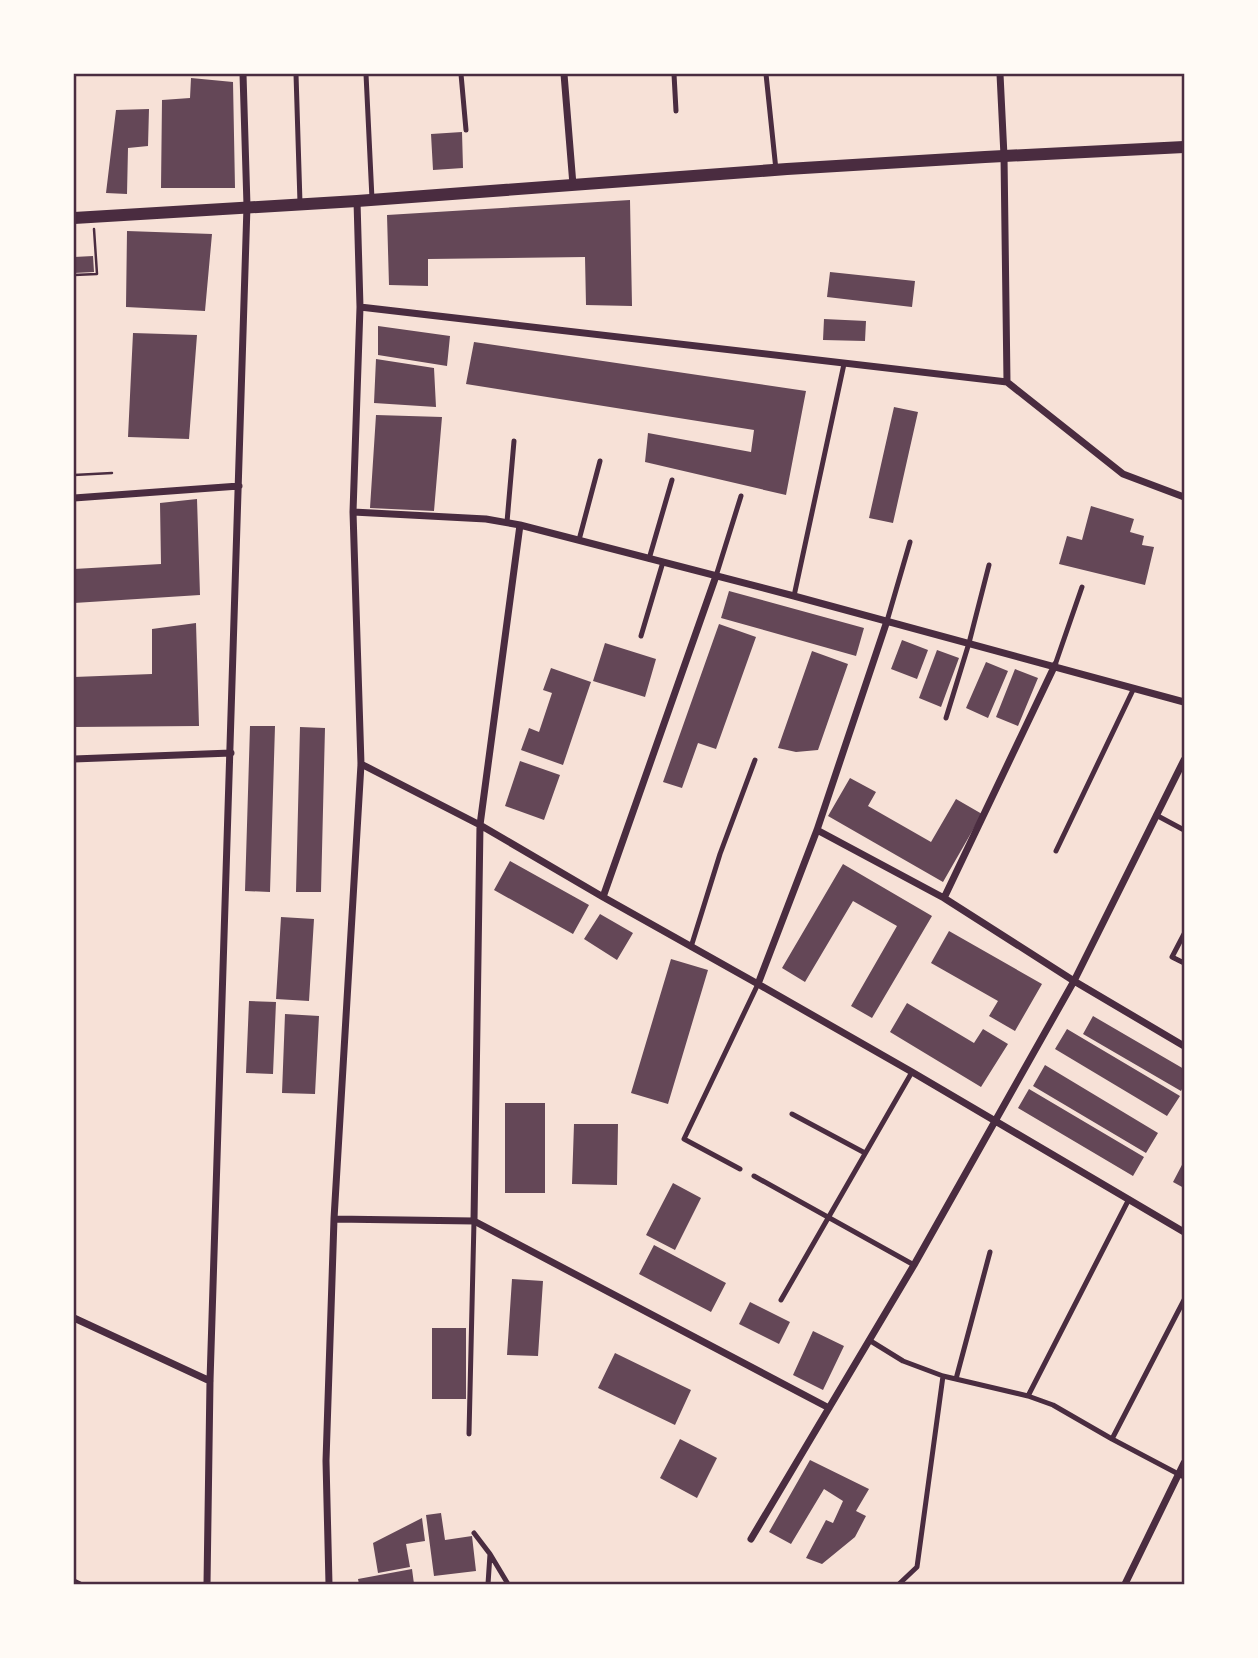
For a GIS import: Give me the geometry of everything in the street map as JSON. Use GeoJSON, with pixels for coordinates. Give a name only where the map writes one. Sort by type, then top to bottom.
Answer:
{"type":"FeatureCollection","features":[{"type":"Feature","properties":{"kind":"street"},"geometry":{"type":"LineString","coordinates":[[206,1584],[247,206],[243,74]]}},
{"type":"Feature","properties":{"kind":"street"},"geometry":{"type":"LineString","coordinates":[[564,74],[573,185]]}},
{"type":"Feature","properties":{"kind":"street"},"geometry":{"type":"LineString","coordinates":[[1000,74],[1004,156],[1007,383]]}},
{"type":"Feature","properties":{"kind":"street"},"geometry":{"type":"LineString","coordinates":[[74,218],[357,201],[776,170],[1185,147]]}},
{"type":"Feature","properties":{"kind":"street"},"geometry":{"type":"LineString","coordinates":[[329,1584],[326,1461],[334,1219],[361,764],[354,512],[360,307],[357,201]]}},
{"type":"Feature","properties":{"kind":"street"},"geometry":{"type":"LineString","coordinates":[[360,307],[1007,383],[1123,474],[1185,497]]}},
{"type":"Feature","properties":{"kind":"street"},"geometry":{"type":"LineString","coordinates":[[74,498],[239,486]]}},
{"type":"Feature","properties":{"kind":"street"},"geometry":{"type":"LineString","coordinates":[[354,512],[486,519],[520,525],[1055,665],[1185,702]]}},
{"type":"Feature","properties":{"kind":"street"},"geometry":{"type":"LineString","coordinates":[[474,1221],[480,825],[520,525]]}},
{"type":"Feature","properties":{"kind":"street"},"geometry":{"type":"LineString","coordinates":[[603,897],[716,576]]}},
{"type":"Feature","properties":{"kind":"street"},"geometry":{"type":"LineString","coordinates":[[758,984],[817,830],[887,621]]}},
{"type":"Feature","properties":{"kind":"street"},"geometry":{"type":"LineString","coordinates":[[944,898],[1055,665]]}},
{"type":"Feature","properties":{"kind":"street"},"geometry":{"type":"LineString","coordinates":[[74,759],[231,753]]}},
{"type":"Feature","properties":{"kind":"street"},"geometry":{"type":"LineString","coordinates":[[751,1539],[914,1265],[1074,981],[1185,760]]}},
{"type":"Feature","properties":{"kind":"street"},"geometry":{"type":"LineString","coordinates":[[361,764],[480,825],[1185,1232]]}},
{"type":"Feature","properties":{"kind":"street"},"geometry":{"type":"LineString","coordinates":[[817,830],[944,898],[1074,981],[1185,1046]]}},
{"type":"Feature","properties":{"kind":"street"},"geometry":{"type":"LineString","coordinates":[[334,1219],[474,1221],[829,1408]]}},
{"type":"Feature","properties":{"kind":"street"},"geometry":{"type":"LineString","coordinates":[[74,1318],[210,1381]]}},
{"type":"Feature","properties":{"kind":"street"},"geometry":{"type":"LineString","coordinates":[[1125,1584],[1182,1476],[1185,1463]]}},
{"type":"Feature","properties":{"kind":"lane"},"geometry":{"type":"LineString","coordinates":[[296,74],[300,203]]}},
{"type":"Feature","properties":{"kind":"lane"},"geometry":{"type":"LineString","coordinates":[[366,74],[372,199]]}},
{"type":"Feature","properties":{"kind":"lane"},"geometry":{"type":"LineString","coordinates":[[461,74],[466,130]]}},
{"type":"Feature","properties":{"kind":"lane"},"geometry":{"type":"LineString","coordinates":[[674,74],[677,111]]}},
{"type":"Feature","properties":{"kind":"lane"},"geometry":{"type":"LineString","coordinates":[[766,74],[776,170]]}},
{"type":"Feature","properties":{"kind":"lane"},"geometry":{"type":"LineString","coordinates":[[794,596],[844,364]]}},
{"type":"Feature","properties":{"kind":"lane"},"geometry":{"type":"LineString","coordinates":[[507,523],[514,441]]}},
{"type":"Feature","properties":{"kind":"lane"},"geometry":{"type":"LineString","coordinates":[[579,540],[600,461]]}},
{"type":"Feature","properties":{"kind":"lane"},"geometry":{"type":"LineString","coordinates":[[649,559],[672,480]]}},
{"type":"Feature","properties":{"kind":"lane"},"geometry":{"type":"LineString","coordinates":[[716,576],[741,496]]}},
{"type":"Feature","properties":{"kind":"lane"},"geometry":{"type":"LineString","coordinates":[[887,621],[910,542]]}},
{"type":"Feature","properties":{"kind":"lane"},"geometry":{"type":"LineString","coordinates":[[641,636],[663,562]]}},
{"type":"Feature","properties":{"kind":"lane"},"geometry":{"type":"LineString","coordinates":[[946,718],[989,565]]}},
{"type":"Feature","properties":{"kind":"lane"},"geometry":{"type":"LineString","coordinates":[[1055,665],[1082,587]]}},
{"type":"Feature","properties":{"kind":"lane"},"geometry":{"type":"LineString","coordinates":[[1056,851],[1134,688]]}},
{"type":"Feature","properties":{"kind":"lane"},"geometry":{"type":"LineString","coordinates":[[691,947],[720,854],[755,760]]}},
{"type":"Feature","properties":{"kind":"lane"},"geometry":{"type":"LineString","coordinates":[[1156,815],[1185,830]]}},
{"type":"Feature","properties":{"kind":"lane"},"geometry":{"type":"LineString","coordinates":[[1185,934],[1172,957],[1185,963]]}},
{"type":"Feature","properties":{"kind":"lane"},"geometry":{"type":"LineString","coordinates":[[740,1169],[684,1139],[758,984]]}},
{"type":"Feature","properties":{"kind":"lane"},"geometry":{"type":"LineString","coordinates":[[781,1300],[912,1072]]}},
{"type":"Feature","properties":{"kind":"lane"},"geometry":{"type":"LineString","coordinates":[[792,1114],[865,1153]]}},
{"type":"Feature","properties":{"kind":"lane"},"geometry":{"type":"LineString","coordinates":[[754,1177],[914,1265]]}},
{"type":"Feature","properties":{"kind":"lane"},"geometry":{"type":"LineString","coordinates":[[1028,1396],[1129,1199]]}},
{"type":"Feature","properties":{"kind":"lane"},"geometry":{"type":"LineString","coordinates":[[469,1434],[474,1221]]}},
{"type":"Feature","properties":{"kind":"lane"},"geometry":{"type":"LineString","coordinates":[[956,1379],[990,1252]]}},
{"type":"Feature","properties":{"kind":"lane"},"geometry":{"type":"LineString","coordinates":[[1112,1439],[1185,1300]]}},
{"type":"Feature","properties":{"kind":"lane"},"geometry":{"type":"LineString","coordinates":[[869,1340],[903,1361],[943,1376],[1028,1396],[1052,1405],[1182,1476]]}},
{"type":"Feature","properties":{"kind":"lane"},"geometry":{"type":"LineString","coordinates":[[899,1584],[917,1567],[943,1376]]}},
{"type":"Feature","properties":{"kind":"lane"},"geometry":{"type":"LineString","coordinates":[[474,1532],[508,1584]]}},
{"type":"Feature","properties":{"kind":"lane"},"geometry":{"type":"LineString","coordinates":[[488,1584],[490,1554]]}},
{"type":"Feature","properties":{"kind":"lane"},"geometry":{"type":"LineString","coordinates":[[74,1581],[80,1584]]}},
{"type":"Feature","properties":{"kind":"path"},"geometry":{"type":"LineString","coordinates":[[74,275],[97,274],[94,229]]}},
{"type":"Feature","properties":{"kind":"path"},"geometry":{"type":"LineString","coordinates":[[74,475],[112,473]]}},
{"type":"Feature","properties":{"kind":"building"},"geometry":{"type":"Polygon","coordinates":[[[191,78],[233,82],[235,188],[161,188],[162,100],[190,98],[191,78]]]}},
{"type":"Feature","properties":{"kind":"building"},"geometry":{"type":"Polygon","coordinates":[[[149,109],[148,146],[128,148],[127,194],[106,193],[116,110],[149,109]]]}},
{"type":"Feature","properties":{"kind":"building"},"geometry":{"type":"Polygon","coordinates":[[[462,132],[463,168],[433,170],[431,134],[462,132]]]}},
{"type":"Feature","properties":{"kind":"building"},"geometry":{"type":"Polygon","coordinates":[[[630,200],[632,306],[586,305],[585,257],[428,259],[428,286],[389,285],[387,215],[630,200]]]}},
{"type":"Feature","properties":{"kind":"building"},"geometry":{"type":"Polygon","coordinates":[[[127,231],[212,234],[205,311],[126,307],[127,231]]]}},
{"type":"Feature","properties":{"kind":"building"},"geometry":{"type":"Polygon","coordinates":[[[93,256],[94,272],[74,273],[74,257],[93,256]]]}},
{"type":"Feature","properties":{"kind":"building"},"geometry":{"type":"Polygon","coordinates":[[[830,272],[915,281],[912,307],[827,297],[830,272]]]}},
{"type":"Feature","properties":{"kind":"building"},"geometry":{"type":"Polygon","coordinates":[[[824,319],[866,321],[865,341],[823,340],[824,319]]]}},
{"type":"Feature","properties":{"kind":"building"},"geometry":{"type":"Polygon","coordinates":[[[378,326],[450,336],[447,366],[378,355],[378,326]]]}},
{"type":"Feature","properties":{"kind":"building"},"geometry":{"type":"Polygon","coordinates":[[[133,333],[197,335],[189,439],[128,437],[133,333]]]}},
{"type":"Feature","properties":{"kind":"building"},"geometry":{"type":"Polygon","coordinates":[[[474,342],[806,391],[786,495],[645,462],[648,433],[751,452],[754,430],[466,384],[474,342]]]}},
{"type":"Feature","properties":{"kind":"building"},"geometry":{"type":"Polygon","coordinates":[[[376,359],[434,368],[436,407],[374,403],[376,359]]]}},
{"type":"Feature","properties":{"kind":"building"},"geometry":{"type":"Polygon","coordinates":[[[894,407],[918,412],[893,523],[869,518],[894,407]]]}},
{"type":"Feature","properties":{"kind":"building"},"geometry":{"type":"Polygon","coordinates":[[[376,415],[442,417],[434,511],[370,508],[376,415]]]}},
{"type":"Feature","properties":{"kind":"building"},"geometry":{"type":"Polygon","coordinates":[[[197,499],[200,595],[74,603],[74,569],[161,564],[160,503],[197,499]]]}},
{"type":"Feature","properties":{"kind":"building"},"geometry":{"type":"Polygon","coordinates":[[[1091,506],[1134,519],[1130,532],[1144,536],[1142,545],[1154,547],[1145,585],[1059,564],[1067,536],[1082,540],[1091,506]]]}},
{"type":"Feature","properties":{"kind":"building"},"geometry":{"type":"Polygon","coordinates":[[[729,591],[864,628],[856,656],[721,618],[729,591]]]}},
{"type":"Feature","properties":{"kind":"building"},"geometry":{"type":"Polygon","coordinates":[[[196,623],[199,726],[74,727],[74,677],[152,674],[152,629],[196,623]]]}},
{"type":"Feature","properties":{"kind":"building"},"geometry":{"type":"Polygon","coordinates":[[[719,624],[756,637],[716,749],[698,743],[682,788],[663,782],[719,624]]]}},
{"type":"Feature","properties":{"kind":"building"},"geometry":{"type":"Polygon","coordinates":[[[902,640],[928,650],[917,679],[891,669],[902,640]]]}},
{"type":"Feature","properties":{"kind":"building"},"geometry":{"type":"Polygon","coordinates":[[[605,643],[656,659],[645,697],[593,681],[605,643]]]}},
{"type":"Feature","properties":{"kind":"building"},"geometry":{"type":"Polygon","coordinates":[[[937,650],[959,658],[941,707],[919,698],[937,650]]]}},
{"type":"Feature","properties":{"kind":"building"},"geometry":{"type":"Polygon","coordinates":[[[812,651],[848,664],[818,750],[796,752],[778,748],[812,651]]]}},
{"type":"Feature","properties":{"kind":"building"},"geometry":{"type":"Polygon","coordinates":[[[986,662],[1008,671],[988,718],[966,708],[986,662]]]}},
{"type":"Feature","properties":{"kind":"building"},"geometry":{"type":"Polygon","coordinates":[[[551,668],[591,682],[563,765],[521,750],[529,728],[539,732],[552,693],[543,690],[551,668]]]}},
{"type":"Feature","properties":{"kind":"building"},"geometry":{"type":"Polygon","coordinates":[[[1015,669],[1038,678],[1018,726],[996,717],[1015,669]]]}},
{"type":"Feature","properties":{"kind":"building"},"geometry":{"type":"Polygon","coordinates":[[[250,726],[275,726],[270,892],[245,891],[250,726]]]}},
{"type":"Feature","properties":{"kind":"building"},"geometry":{"type":"Polygon","coordinates":[[[300,727],[325,728],[321,892],[296,892],[300,727]]]}},
{"type":"Feature","properties":{"kind":"building"},"geometry":{"type":"Polygon","coordinates":[[[520,761],[560,775],[544,820],[505,806],[520,761]]]}},
{"type":"Feature","properties":{"kind":"building"},"geometry":{"type":"Polygon","coordinates":[[[850,778],[876,792],[868,806],[931,842],[956,799],[982,814],[943,882],[828,816],[850,778]]]}},
{"type":"Feature","properties":{"kind":"building"},"geometry":{"type":"Polygon","coordinates":[[[510,861],[589,905],[573,934],[494,890],[510,861]]]}},
{"type":"Feature","properties":{"kind":"building"},"geometry":{"type":"Polygon","coordinates":[[[843,864],[932,916],[872,1018],[851,1006],[897,926],[853,901],[805,982],[782,968],[843,864]]]}},
{"type":"Feature","properties":{"kind":"building"},"geometry":{"type":"Polygon","coordinates":[[[600,914],[633,933],[617,960],[584,939],[600,914]]]}},
{"type":"Feature","properties":{"kind":"building"},"geometry":{"type":"Polygon","coordinates":[[[281,917],[314,919],[309,1001],[276,999],[281,917]]]}},
{"type":"Feature","properties":{"kind":"building"},"geometry":{"type":"Polygon","coordinates":[[[949,931],[1042,984],[1015,1031],[989,1016],[998,1001],[931,963],[949,931]]]}},
{"type":"Feature","properties":{"kind":"building"},"geometry":{"type":"Polygon","coordinates":[[[671,959],[708,970],[668,1104],[631,1093],[671,959]]]}},
{"type":"Feature","properties":{"kind":"building"},"geometry":{"type":"Polygon","coordinates":[[[249,1001],[276,1002],[273,1074],[246,1073],[249,1001]]]}},
{"type":"Feature","properties":{"kind":"building"},"geometry":{"type":"Polygon","coordinates":[[[907,1003],[974,1043],[983,1029],[1008,1044],[981,1087],[890,1032],[907,1003]]]}},
{"type":"Feature","properties":{"kind":"building"},"geometry":{"type":"Polygon","coordinates":[[[285,1014],[319,1016],[315,1094],[282,1093],[285,1014]]]}},
{"type":"Feature","properties":{"kind":"building"},"geometry":{"type":"Polygon","coordinates":[[[1093,1016],[1184,1069],[1184,1085],[1181,1091],[1083,1034],[1093,1016]]]}},
{"type":"Feature","properties":{"kind":"building"},"geometry":{"type":"Polygon","coordinates":[[[1067,1029],[1180,1096],[1167,1116],[1055,1049],[1067,1029]]]}},
{"type":"Feature","properties":{"kind":"building"},"geometry":{"type":"Polygon","coordinates":[[[1045,1065],[1158,1133],[1146,1153],[1033,1086],[1045,1065]]]}},
{"type":"Feature","properties":{"kind":"building"},"geometry":{"type":"Polygon","coordinates":[[[1029,1089],[1144,1157],[1133,1176],[1018,1108],[1029,1089]]]}},
{"type":"Feature","properties":{"kind":"building"},"geometry":{"type":"Polygon","coordinates":[[[505,1103],[545,1103],[545,1193],[505,1193],[505,1103]]]}},
{"type":"Feature","properties":{"kind":"building"},"geometry":{"type":"Polygon","coordinates":[[[574,1124],[618,1124],[617,1185],[572,1184],[574,1124]]]}},
{"type":"Feature","properties":{"kind":"building"},"geometry":{"type":"Polygon","coordinates":[[[1184,1161],[1184,1188],[1173,1182],[1184,1161]]]}},
{"type":"Feature","properties":{"kind":"building"},"geometry":{"type":"Polygon","coordinates":[[[673,1183],[701,1198],[675,1250],[646,1235],[673,1183]]]}},
{"type":"Feature","properties":{"kind":"building"},"geometry":{"type":"Polygon","coordinates":[[[654,1245],[726,1283],[711,1312],[639,1274],[654,1245]]]}},
{"type":"Feature","properties":{"kind":"building"},"geometry":{"type":"Polygon","coordinates":[[[512,1279],[543,1281],[538,1356],[507,1355],[512,1279]]]}},
{"type":"Feature","properties":{"kind":"building"},"geometry":{"type":"Polygon","coordinates":[[[750,1302],[790,1322],[779,1344],[739,1324],[750,1302]]]}},
{"type":"Feature","properties":{"kind":"building"},"geometry":{"type":"Polygon","coordinates":[[[432,1328],[466,1328],[466,1399],[432,1399],[432,1328]]]}},
{"type":"Feature","properties":{"kind":"building"},"geometry":{"type":"Polygon","coordinates":[[[813,1331],[844,1346],[823,1390],[793,1375],[813,1331]]]}},
{"type":"Feature","properties":{"kind":"building"},"geometry":{"type":"Polygon","coordinates":[[[615,1353],[691,1390],[675,1425],[598,1388],[615,1353]]]}},
{"type":"Feature","properties":{"kind":"building"},"geometry":{"type":"Polygon","coordinates":[[[680,1439],[717,1458],[697,1498],[660,1478],[680,1439]]]}},
{"type":"Feature","properties":{"kind":"building"},"geometry":{"type":"Polygon","coordinates":[[[810,1460],[869,1489],[856,1511],[866,1516],[855,1537],[822,1564],[806,1558],[826,1520],[833,1523],[843,1501],[824,1489],[791,1544],[769,1532],[810,1460]]]}},
{"type":"Feature","properties":{"kind":"building"},"geometry":{"type":"Polygon","coordinates":[[[441,1513],[445,1540],[472,1536],[476,1571],[434,1576],[426,1515],[441,1513]]]}},
{"type":"Feature","properties":{"kind":"building"},"geometry":{"type":"Polygon","coordinates":[[[422,1518],[425,1541],[406,1544],[410,1567],[378,1573],[373,1543],[422,1518]]]}},
{"type":"Feature","properties":{"kind":"building"},"geometry":{"type":"Polygon","coordinates":[[[412,1569],[414,1584],[359,1584],[358,1579],[412,1569]]]}}]}
